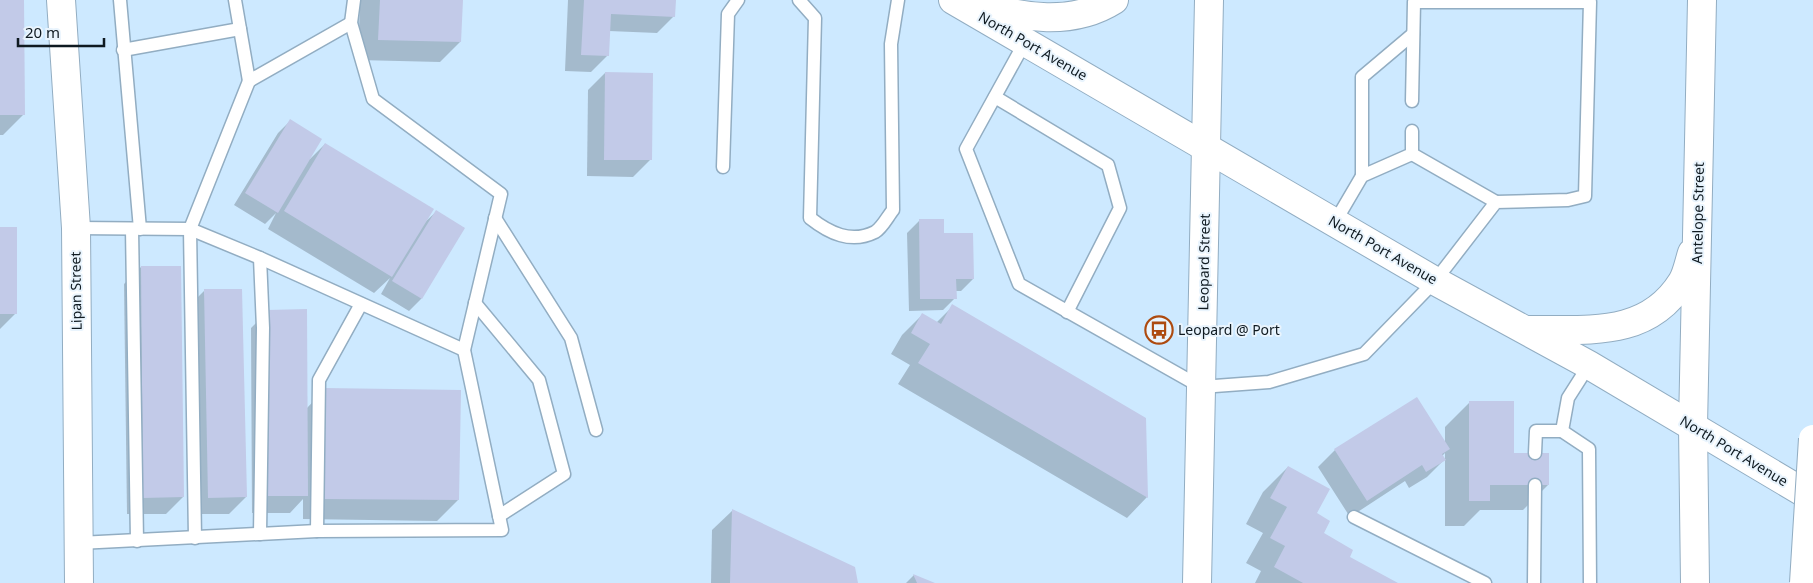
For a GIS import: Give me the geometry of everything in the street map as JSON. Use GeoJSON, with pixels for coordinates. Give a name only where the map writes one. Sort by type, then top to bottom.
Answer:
{"type":"FeatureCollection","features":[{"type":"Feature","properties":{"kind":"main road","name":"Lipan Street"},"geometry":{"type":"LineString","coordinates":[[61,0],[76,228],[79,583]]}},
{"type":"Feature","properties":{"kind":"main road","name":"North Port Avenue"},"geometry":{"type":"LineString","coordinates":[[953,0],[1435,280],[1529,330],[1813,498]]}},
{"type":"Feature","properties":{"kind":"main road"},"geometry":{"type":"LineString","coordinates":[[970,0],[994,9],[1032,16],[1071,16],[1098,10],[1114,0]]}},
{"type":"Feature","properties":{"kind":"main road","name":"Leopard Street"},"geometry":{"type":"LineString","coordinates":[[1196,583],[1209,0]]}},
{"type":"Feature","properties":{"kind":"main road","name":"Antelope Street"},"geometry":{"type":"LineString","coordinates":[[1695,583],[1693,426],[1702,0]]}},
{"type":"Feature","properties":{"kind":"main road"},"geometry":{"type":"LineString","coordinates":[[1529,330],[1600,329],[1626,326],[1642,318],[1664,304],[1683,281],[1698,237]]}},
{"type":"Feature","properties":{"kind":"main road"},"geometry":{"type":"LineString","coordinates":[[1804,583],[1813,439]]}},
{"type":"Feature","properties":{"kind":"lane"},"geometry":{"type":"LineString","coordinates":[[120,0],[136,229],[137,541]]}},
{"type":"Feature","properties":{"kind":"lane"},"geometry":{"type":"LineString","coordinates":[[195,538],[190,229],[249,81],[235,0]]}},
{"type":"Feature","properties":{"kind":"lane"},"geometry":{"type":"LineString","coordinates":[[79,543],[317,531],[502,530],[464,350],[501,194],[373,99],[352,23],[354,0]]}},
{"type":"Feature","properties":{"kind":"lane"},"geometry":{"type":"LineString","coordinates":[[723,167],[728,14],[738,0]]}},
{"type":"Feature","properties":{"kind":"lane"},"geometry":{"type":"LineString","coordinates":[[799,0],[816,18],[810,218],[828,232],[850,237],[876,231],[893,210],[891,44],[898,0]]}},
{"type":"Feature","properties":{"kind":"lane"},"geometry":{"type":"LineString","coordinates":[[1412,101],[1414,2],[1590,2],[1585,196],[1568,200],[1496,202],[1412,154]]}},
{"type":"Feature","properties":{"kind":"lane"},"geometry":{"type":"LineString","coordinates":[[249,81],[352,23]]}},
{"type":"Feature","properties":{"kind":"lane"},"geometry":{"type":"LineString","coordinates":[[123,50],[240,29]]}},
{"type":"Feature","properties":{"kind":"lane"},"geometry":{"type":"LineString","coordinates":[[1335,222],[1362,176],[1362,77],[1414,34]]}},
{"type":"Feature","properties":{"kind":"lane"},"geometry":{"type":"LineString","coordinates":[[1025,42],[966,149],[1019,284],[1201,387],[1269,382],[1364,354],[1435,280],[1496,202]]}},
{"type":"Feature","properties":{"kind":"lane"},"geometry":{"type":"LineString","coordinates":[[995,97],[1108,165],[1120,208],[1067,312]]}},
{"type":"Feature","properties":{"kind":"lane"},"geometry":{"type":"LineString","coordinates":[[1412,131],[1412,154]]}},
{"type":"Feature","properties":{"kind":"lane"},"geometry":{"type":"LineString","coordinates":[[1362,176],[1412,154]]}},
{"type":"Feature","properties":{"kind":"lane"},"geometry":{"type":"LineString","coordinates":[[495,218],[570,338],[596,430]]}},
{"type":"Feature","properties":{"kind":"lane"},"geometry":{"type":"LineString","coordinates":[[76,228],[190,229],[260,258],[464,350]]}},
{"type":"Feature","properties":{"kind":"lane"},"geometry":{"type":"LineString","coordinates":[[260,258],[263,328],[260,534]]}},
{"type":"Feature","properties":{"kind":"lane"},"geometry":{"type":"LineString","coordinates":[[475,303],[539,380],[564,474],[499,516]]}},
{"type":"Feature","properties":{"kind":"lane"},"geometry":{"type":"LineString","coordinates":[[317,531],[319,380],[361,304]]}},
{"type":"Feature","properties":{"kind":"lane"},"geometry":{"type":"LineString","coordinates":[[1562,431],[1568,398],[1589,365]]}},
{"type":"Feature","properties":{"kind":"lane"},"geometry":{"type":"LineString","coordinates":[[1536,453],[1536,431],[1562,431],[1589,449],[1590,583]]}},
{"type":"Feature","properties":{"kind":"lane"},"geometry":{"type":"LineString","coordinates":[[1534,583],[1535,485]]}},
{"type":"Feature","properties":{"kind":"lane"},"geometry":{"type":"LineString","coordinates":[[1354,517],[1485,583]]}},
{"type":"Feature","properties":{"kind":"building"},"geometry":{"type":"Polygon","coordinates":[[[0,0],[24,0],[25,115],[0,115],[0,0]]]}},
{"type":"Feature","properties":{"kind":"building"},"geometry":{"type":"Polygon","coordinates":[[[380,0],[463,0],[461,42],[378,40],[380,0]]]}},
{"type":"Feature","properties":{"kind":"building"},"geometry":{"type":"Polygon","coordinates":[[[584,0],[676,0],[675,17],[611,14],[609,56],[581,55],[584,0]]]}},
{"type":"Feature","properties":{"kind":"building"},"geometry":{"type":"Polygon","coordinates":[[[605,72],[653,73],[652,160],[604,160],[605,72]]]}},
{"type":"Feature","properties":{"kind":"building"},"geometry":{"type":"Polygon","coordinates":[[[290,119],[322,139],[278,213],[245,193],[290,119]]]}},
{"type":"Feature","properties":{"kind":"building"},"geometry":{"type":"Polygon","coordinates":[[[325,143],[434,209],[392,277],[284,211],[325,143]]]}},
{"type":"Feature","properties":{"kind":"building"},"geometry":{"type":"Polygon","coordinates":[[[436,210],[465,228],[422,299],[392,281],[436,210]]]}},
{"type":"Feature","properties":{"kind":"building"},"geometry":{"type":"Polygon","coordinates":[[[919,219],[944,219],[944,233],[973,233],[974,279],[956,279],[957,299],[920,299],[919,219]]]}},
{"type":"Feature","properties":{"kind":"building"},"geometry":{"type":"Polygon","coordinates":[[[0,227],[17,227],[17,314],[0,314],[0,227]]]}},
{"type":"Feature","properties":{"kind":"building"},"geometry":{"type":"Polygon","coordinates":[[[141,266],[181,266],[184,497],[143,498],[141,266]]]}},
{"type":"Feature","properties":{"kind":"building"},"geometry":{"type":"Polygon","coordinates":[[[204,289],[242,289],[247,497],[208,498],[204,289]]]}},
{"type":"Feature","properties":{"kind":"building"},"geometry":{"type":"Polygon","coordinates":[[[952,304],[1146,418],[1148,498],[918,363],[930,344],[911,333],[922,313],[941,324],[952,304]]]}},
{"type":"Feature","properties":{"kind":"building"},"geometry":{"type":"Polygon","coordinates":[[[307,309],[308,496],[268,496],[267,310],[307,309]]]}},
{"type":"Feature","properties":{"kind":"building"},"geometry":{"type":"Polygon","coordinates":[[[325,388],[461,390],[459,500],[323,499],[325,388]]]}},
{"type":"Feature","properties":{"kind":"building"},"geometry":{"type":"Polygon","coordinates":[[[1417,397],[1450,449],[1442,454],[1446,460],[1426,472],[1422,465],[1367,501],[1334,449],[1417,397]]]}},
{"type":"Feature","properties":{"kind":"building"},"geometry":{"type":"Polygon","coordinates":[[[1469,401],[1514,401],[1514,453],[1549,453],[1549,485],[1490,485],[1490,501],[1469,501],[1469,401]]]}},
{"type":"Feature","properties":{"kind":"building"},"geometry":{"type":"Polygon","coordinates":[[[1288,466],[1330,489],[1317,513],[1330,521],[1324,533],[1353,550],[1350,557],[1398,583],[1303,583],[1274,567],[1285,546],[1270,538],[1287,507],[1270,498],[1288,466]]]}},
{"type":"Feature","properties":{"kind":"building"},"geometry":{"type":"Polygon","coordinates":[[[732,509],[855,567],[858,583],[730,583],[732,509]]]}},
{"type":"Feature","properties":{"kind":"building"},"geometry":{"type":"Polygon","coordinates":[[[913,574],[935,583],[917,583],[913,574]]]}},
{"type":"Feature","properties":{"kind":"place","name":"Leopard @ Port"},"geometry":{"type":"Point","coordinates":[1159,330]}}]}
